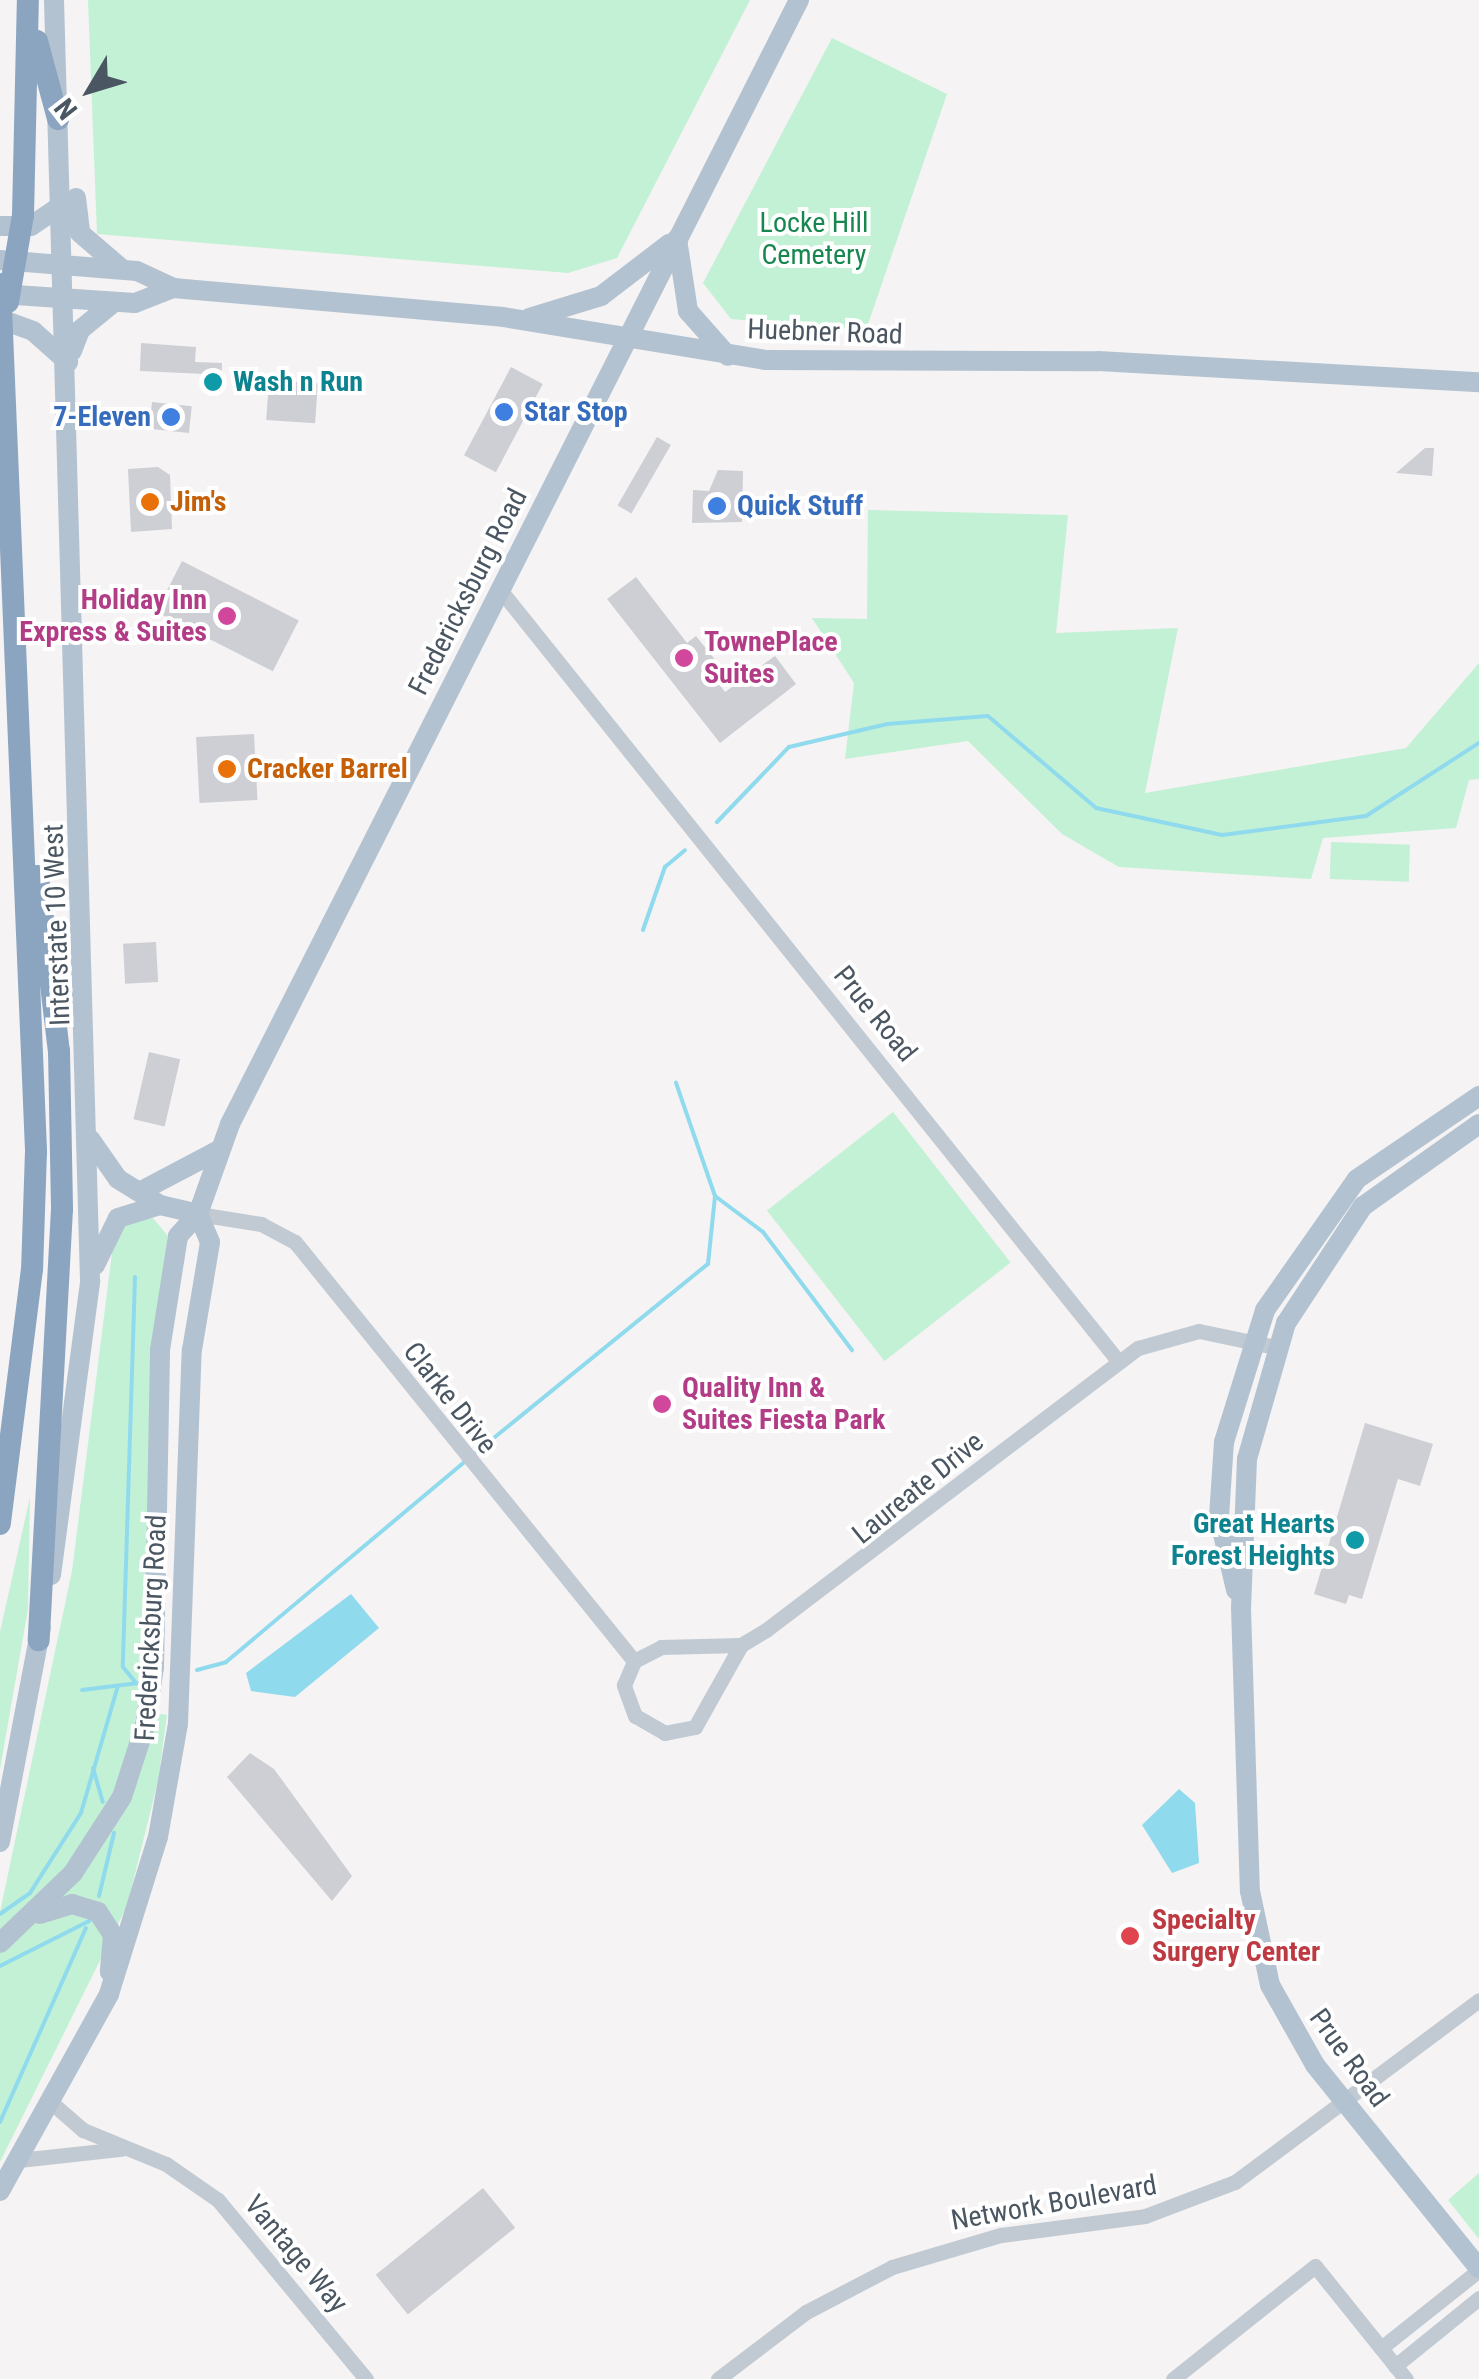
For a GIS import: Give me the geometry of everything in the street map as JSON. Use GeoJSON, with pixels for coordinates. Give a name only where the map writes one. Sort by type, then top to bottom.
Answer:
{"type":"FeatureCollection","features":[{"type":"Feature","properties":{"kind":"highway"},"geometry":{"type":"LineString","coordinates":[[1,328],[24,199],[30,0]]}},
{"type":"Feature","properties":{"kind":"highway"},"geometry":{"type":"LineString","coordinates":[[30,0],[58,119]]}},
{"type":"Feature","properties":{"kind":"highway"},"geometry":{"type":"LineString","coordinates":[[0,284],[21,770],[32,1270],[0,1524]]}},
{"type":"Feature","properties":{"kind":"highway"},"geometry":{"type":"LineString","coordinates":[[21,770],[60,1068],[39,1640]]}},
{"type":"Feature","properties":{"kind":"main road","name":"Interstate 10 West"},"geometry":{"type":"LineString","coordinates":[[0,1842],[82,1391],[90,1281],[90,1138],[67,264],[54,0]]}},
{"type":"Feature","properties":{"kind":"main road","name":"Fredericksburg Road"},"geometry":{"type":"LineString","coordinates":[[0,1942],[34,1917],[122,1796],[145,1726],[154,1667],[160,1350],[178,1236],[198,1214],[217,1150],[624,338],[799,0]]}},
{"type":"Feature","properties":{"kind":"main road"},"geometry":{"type":"LineString","coordinates":[[55,40],[68,70],[80,233],[124,270]]}},
{"type":"Feature","properties":{"kind":"main road"},"geometry":{"type":"LineString","coordinates":[[0,226],[31,226],[64,204]]}},
{"type":"Feature","properties":{"kind":"main road"},"geometry":{"type":"LineString","coordinates":[[522,320],[601,296],[676,238],[688,311],[728,356]]}},
{"type":"Feature","properties":{"kind":"main road","name":"Huebner Road"},"geometry":{"type":"LineString","coordinates":[[0,260],[124,270],[173,288],[522,320],[728,356],[1098,361],[1479,382]]}},
{"type":"Feature","properties":{"kind":"main road","name":"Huebner Road"},"geometry":{"type":"LineString","coordinates":[[0,294],[113,303],[173,288]]}},
{"type":"Feature","properties":{"kind":"main road"},"geometry":{"type":"LineString","coordinates":[[1,328],[33,330],[68,362],[80,330],[113,303]]}},
{"type":"Feature","properties":{"kind":"main road"},"geometry":{"type":"LineString","coordinates":[[1426,1128],[1479,1096]]}},
{"type":"Feature","properties":{"kind":"main road"},"geometry":{"type":"LineString","coordinates":[[1426,1128],[1479,1107]]}},
{"type":"Feature","properties":{"kind":"main road"},"geometry":{"type":"LineString","coordinates":[[1363,1206],[1479,1124]]}},
{"type":"Feature","properties":{"kind":"main road","name":"Prue Road"},"geometry":{"type":"LineString","coordinates":[[1426,1128],[1363,1206],[1274,1347],[1247,1459],[1241,1608],[1260,1954],[1282,2014],[1348,2105],[1479,2269]]}},
{"type":"Feature","properties":{"kind":"main road","name":"Prue Road"},"geometry":{"type":"LineString","coordinates":[[1241,1608],[1219,1517],[1230,1406],[1252,1339],[1328,1211],[1426,1128]]}},
{"type":"Feature","properties":{"kind":"main road"},"geometry":{"type":"LineString","coordinates":[[90,1138],[118,1179],[143,1190],[160,1206]]}},
{"type":"Feature","properties":{"kind":"main road"},"geometry":{"type":"LineString","coordinates":[[143,1190],[217,1150]]}},
{"type":"Feature","properties":{"kind":"main road"},"geometry":{"type":"LineString","coordinates":[[90,1281],[118,1218],[160,1206],[198,1214]]}},
{"type":"Feature","properties":{"kind":"main road","name":"Fredericksburg Road"},"geometry":{"type":"LineString","coordinates":[[0,2191],[53,2104],[109,1994],[136,1924],[178,1724],[192,1350],[210,1242],[198,1214]]}},
{"type":"Feature","properties":{"kind":"main road"},"geometry":{"type":"LineString","coordinates":[[34,1917],[72,1904],[98,1912],[113,1935],[109,1994]]}},
{"type":"Feature","properties":{"kind":"street","name":"Prue Road"},"geometry":{"type":"LineString","coordinates":[[501,590],[1118,1361]]}},
{"type":"Feature","properties":{"kind":"street","name":"Clarke Drive"},"geometry":{"type":"LineString","coordinates":[[198,1214],[260,1224],[295,1242],[474,1470],[634,1661]]}},
{"type":"Feature","properties":{"kind":"street"},"geometry":{"type":"LineString","coordinates":[[1118,1361],[1178,1333],[1252,1339],[1274,1347]]}},
{"type":"Feature","properties":{"kind":"street","name":"Laureate Drive"},"geometry":{"type":"LineString","coordinates":[[634,1661],[624,1685],[635,1716],[681,1734],[708,1710],[741,1645],[859,1567],[1118,1361]]}},
{"type":"Feature","properties":{"kind":"street"},"geometry":{"type":"LineString","coordinates":[[634,1661],[661,1647],[741,1645]]}},
{"type":"Feature","properties":{"kind":"street","name":"Network Boulevard"},"geometry":{"type":"LineString","coordinates":[[718,2379],[806,2312],[892,2267],[1002,2235],[1098,2226],[1191,2202],[1277,2158],[1479,2000]]}},
{"type":"Feature","properties":{"kind":"street","name":"Vantage Way"},"geometry":{"type":"LineString","coordinates":[[53,2104],[121,2150],[166,2164],[242,2222],[366,2379]]}},
{"type":"Feature","properties":{"kind":"street","name":"Vantage Way"},"geometry":{"type":"LineString","coordinates":[[19,2160],[121,2150]]}},
{"type":"Feature","properties":{"kind":"street"},"geometry":{"type":"LineString","coordinates":[[1179,2377],[1315,2266],[1400,2372],[1437,2332],[1479,2298]]}},
{"type":"Feature","properties":{"kind":"street"},"geometry":{"type":"LineString","coordinates":[[1381,2348],[1479,2269]]}},
{"type":"Feature","properties":{"kind":"street"},"geometry":{"type":"LineString","coordinates":[[1424,2315],[1437,2332]]}},
{"type":"Feature","properties":{"kind":"green space"},"geometry":{"type":"Polygon","coordinates":[[[88,0],[750,0],[617,258],[568,273],[97,234],[88,0]]]}},
{"type":"Feature","properties":{"kind":"green space","name":"Locke Hill Cemetery"},"geometry":{"type":"Polygon","coordinates":[[[832,38],[947,94],[866,330],[731,319],[703,283],[832,38]]]}},
{"type":"Feature","properties":{"kind":"green space"},"geometry":{"type":"Polygon","coordinates":[[[868,510],[1068,515],[1056,633],[1178,628],[1145,793],[1406,748],[1479,663],[1479,779],[1469,780],[1456,828],[1323,838],[1311,879],[1119,867],[1062,834],[968,741],[845,759],[854,683],[812,618],[867,619],[868,510]]]}},
{"type":"Feature","properties":{"kind":"green space"},"geometry":{"type":"Polygon","coordinates":[[[1331,842],[1410,845],[1409,882],[1330,879],[1331,842]]]}},
{"type":"Feature","properties":{"kind":"green space"},"geometry":{"type":"Polygon","coordinates":[[[893,1112],[1011,1263],[885,1361],[767,1211],[893,1112]]]}},
{"type":"Feature","properties":{"kind":"green space"},"geometry":{"type":"Polygon","coordinates":[[[153,1218],[168,1236],[154,1336],[143,1711],[167,1715],[158,1781],[127,1906],[0,2162],[0,1912],[72,1571],[112,1253],[125,1221],[153,1218]]]}},
{"type":"Feature","properties":{"kind":"green space"},"geometry":{"type":"Polygon","coordinates":[[[30,1497],[28,1609],[0,1769],[0,1632],[30,1497]]]}},
{"type":"Feature","properties":{"kind":"green space"},"geometry":{"type":"Polygon","coordinates":[[[1479,2173],[1479,2239],[1448,2200],[1479,2173]]]}},
{"type":"Feature","properties":{"kind":"water"},"geometry":{"type":"Polygon","coordinates":[[[351,1594],[379,1628],[295,1697],[251,1691],[246,1673],[351,1594]]]}},
{"type":"Feature","properties":{"kind":"water"},"geometry":{"type":"Polygon","coordinates":[[[1179,1789],[1195,1803],[1199,1863],[1172,1873],[1142,1825],[1179,1789]]]}},
{"type":"Feature","properties":{"kind":"building"},"geometry":{"type":"Polygon","coordinates":[[[141,343],[196,347],[195,362],[222,363],[221,393],[204,392],[205,374],[140,371],[141,343]]]}},
{"type":"Feature","properties":{"kind":"building"},"geometry":{"type":"Polygon","coordinates":[[[511,367],[543,384],[496,472],[464,455],[511,367]]]}},
{"type":"Feature","properties":{"kind":"building"},"geometry":{"type":"Polygon","coordinates":[[[269,380],[318,383],[315,423],[266,420],[269,380]]]}},
{"type":"Feature","properties":{"kind":"building","name":"7-Eleven"},"geometry":{"type":"Polygon","coordinates":[[[152,402],[192,406],[189,433],[149,429],[152,402]]]}},
{"type":"Feature","properties":{"kind":"building"},"geometry":{"type":"Polygon","coordinates":[[[657,437],[671,445],[631,513],[618,505],[657,437]]]}},
{"type":"Feature","properties":{"kind":"building"},"geometry":{"type":"Polygon","coordinates":[[[1425,448],[1434,448],[1432,476],[1396,473],[1425,448]]]}},
{"type":"Feature","properties":{"kind":"building","name":"Jim's"},"geometry":{"type":"Polygon","coordinates":[[[158,467],[170,475],[172,529],[131,532],[128,469],[158,467]]]}},
{"type":"Feature","properties":{"kind":"building","name":"Quick Stuff"},"geometry":{"type":"Polygon","coordinates":[[[718,470],[743,471],[742,522],[692,523],[693,490],[709,491],[718,470]]]}},
{"type":"Feature","properties":{"kind":"building","name":"Holiday Inn Express & Suites"},"geometry":{"type":"Polygon","coordinates":[[[182,561],[299,620],[273,671],[156,612],[182,561]]]}},
{"type":"Feature","properties":{"kind":"building","name":"TownePlace Suites"},"geometry":{"type":"Polygon","coordinates":[[[636,577],[687,643],[696,636],[716,661],[707,668],[725,692],[775,656],[796,684],[720,743],[607,599],[636,577]]]}},
{"type":"Feature","properties":{"kind":"building","name":"Cracker Barrel"},"geometry":{"type":"Polygon","coordinates":[[[254,734],[257,800],[200,803],[196,737],[254,734]]]}},
{"type":"Feature","properties":{"kind":"building"},"geometry":{"type":"Polygon","coordinates":[[[156,942],[158,982],[125,984],[123,944],[156,942]]]}},
{"type":"Feature","properties":{"kind":"building"},"geometry":{"type":"Polygon","coordinates":[[[149,1052],[180,1059],[165,1126],[133,1119],[149,1052]]]}},
{"type":"Feature","properties":{"kind":"building","name":"Great Hearts Forest Heights"},"geometry":{"type":"Polygon","coordinates":[[[1365,1423],[1433,1444],[1420,1486],[1398,1479],[1362,1599],[1349,1595],[1346,1604],[1314,1594],[1365,1423]]]}},
{"type":"Feature","properties":{"kind":"building"},"geometry":{"type":"Polygon","coordinates":[[[250,1753],[274,1769],[352,1876],[332,1901],[227,1777],[250,1753]]]}},
{"type":"Feature","properties":{"kind":"building"},"geometry":{"type":"Polygon","coordinates":[[[483,2188],[515,2228],[408,2314],[376,2275],[483,2188]]]}},
{"type":"Feature","properties":{"kind":"waterway"},"geometry":{"type":"LineString","coordinates":[[717,822],[789,747],[887,724],[988,716],[1096,808],[1222,835],[1366,816],[1479,743]]}},
{"type":"Feature","properties":{"kind":"waterway"},"geometry":{"type":"LineString","coordinates":[[643,930],[665,867],[685,850]]}},
{"type":"Feature","properties":{"kind":"waterway"},"geometry":{"type":"LineString","coordinates":[[474,1454],[708,1264],[715,1196],[676,1083]]}},
{"type":"Feature","properties":{"kind":"waterway"},"geometry":{"type":"LineString","coordinates":[[715,1196],[763,1232],[852,1350]]}},
{"type":"Feature","properties":{"kind":"waterway"},"geometry":{"type":"LineString","coordinates":[[135,1277],[123,1667],[136,1683]]}},
{"type":"Feature","properties":{"kind":"waterway"},"geometry":{"type":"LineString","coordinates":[[197,1670],[226,1662],[467,1460]]}},
{"type":"Feature","properties":{"kind":"waterway"},"geometry":{"type":"LineString","coordinates":[[82,1690],[139,1683]]}},
{"type":"Feature","properties":{"kind":"waterway"},"geometry":{"type":"LineString","coordinates":[[0,1914],[30,1893],[81,1813],[118,1686]]}},
{"type":"Feature","properties":{"kind":"waterway"},"geometry":{"type":"LineString","coordinates":[[93,1768],[103,1802]]}},
{"type":"Feature","properties":{"kind":"waterway"},"geometry":{"type":"LineString","coordinates":[[99,1896],[114,1833]]}},
{"type":"Feature","properties":{"kind":"waterway"},"geometry":{"type":"LineString","coordinates":[[0,1966],[89,1921]]}},
{"type":"Feature","properties":{"kind":"waterway"},"geometry":{"type":"LineString","coordinates":[[0,2122],[86,1928]]}},
{"type":"Feature","properties":{"kind":"place","name":"Wash n Run"},"geometry":{"type":"Point","coordinates":[213,382]}},
{"type":"Feature","properties":{"kind":"place","name":"Star Stop"},"geometry":{"type":"Point","coordinates":[504,412]}},
{"type":"Feature","properties":{"kind":"place","name":"7-Eleven"},"geometry":{"type":"Point","coordinates":[171,417]}},
{"type":"Feature","properties":{"kind":"place","name":"Jim's"},"geometry":{"type":"Point","coordinates":[150,502]}},
{"type":"Feature","properties":{"kind":"place","name":"Quick Stuff"},"geometry":{"type":"Point","coordinates":[717,506]}},
{"type":"Feature","properties":{"kind":"place","name":"Holiday Inn Express & Suites"},"geometry":{"type":"Point","coordinates":[227,616]}},
{"type":"Feature","properties":{"kind":"place","name":"TownePlace Suites"},"geometry":{"type":"Point","coordinates":[684,658]}},
{"type":"Feature","properties":{"kind":"place","name":"Cracker Barrel"},"geometry":{"type":"Point","coordinates":[227,769]}},
{"type":"Feature","properties":{"kind":"place","name":"Quality Inn & Suites Fiesta Park"},"geometry":{"type":"Point","coordinates":[662,1404]}},
{"type":"Feature","properties":{"kind":"place","name":"Great Hearts Forest Heights"},"geometry":{"type":"Point","coordinates":[1355,1540]}},
{"type":"Feature","properties":{"kind":"place","name":"Specialty Surgery Center"},"geometry":{"type":"Point","coordinates":[1130,1936]}}]}
